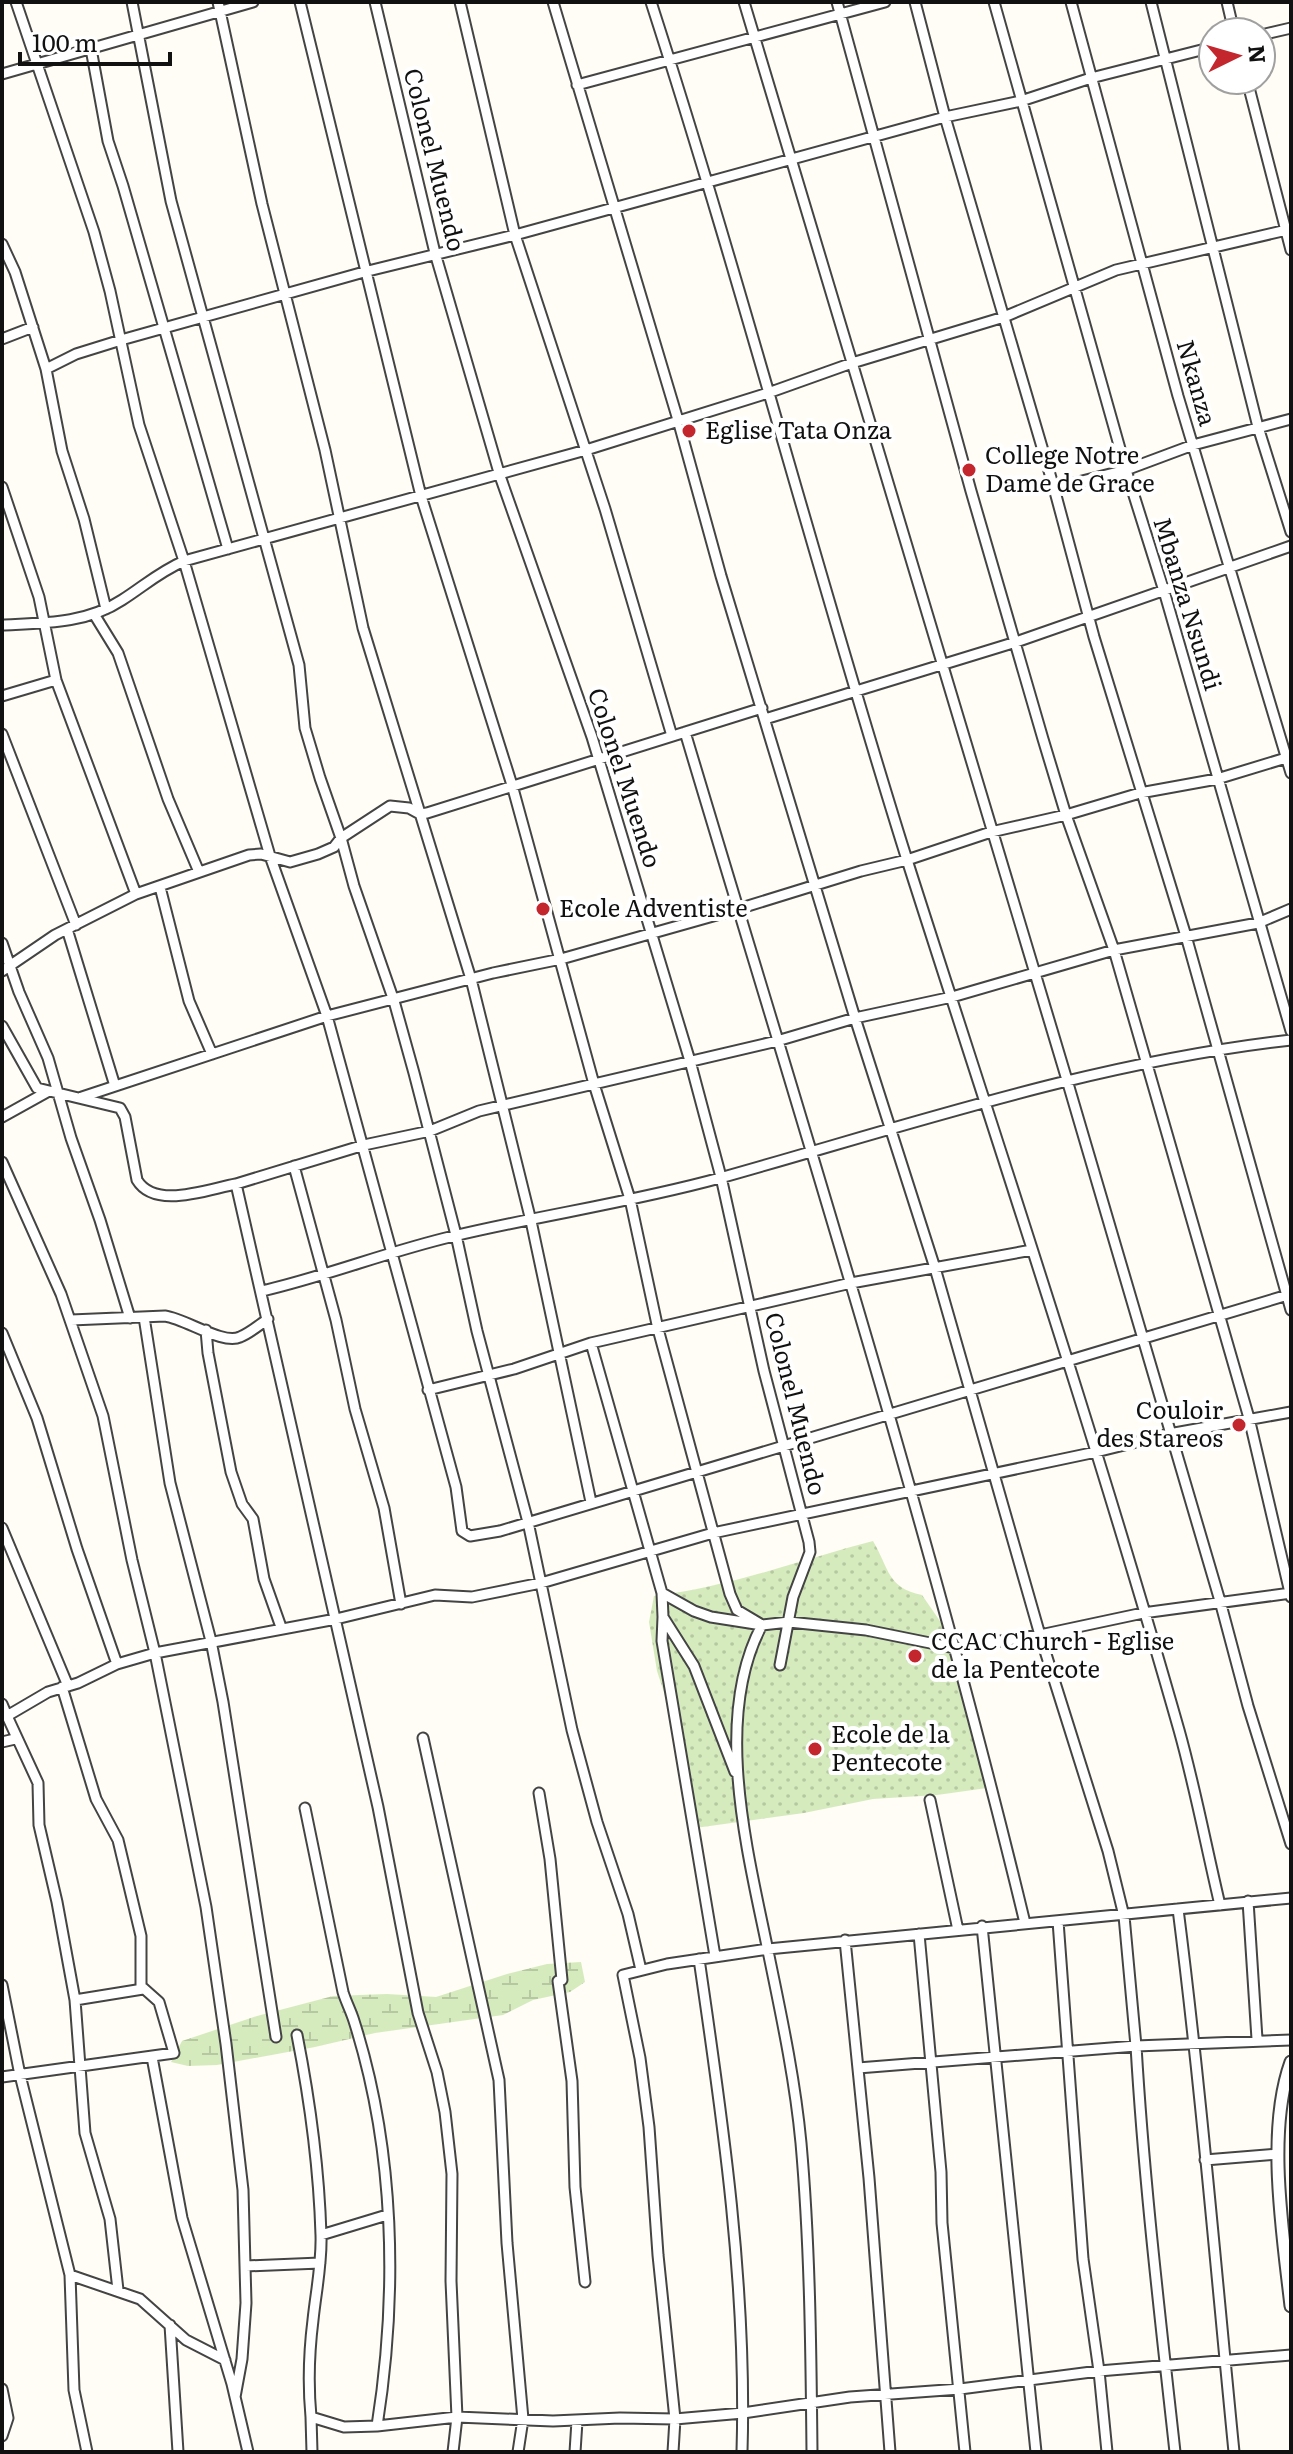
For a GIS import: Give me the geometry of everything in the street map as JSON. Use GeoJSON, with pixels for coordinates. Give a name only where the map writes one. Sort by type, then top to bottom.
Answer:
{"type":"FeatureCollection","features":[{"type":"Feature","properties":{"kind":"street"},"geometry":{"type":"LineString","coordinates":[[16,2],[94,232],[139,425],[184,561],[270,856],[327,1016],[456,1487],[462,1531],[470,1536],[528,1522],[1289,1295]]}},
{"type":"Feature","properties":{"kind":"street"},"geometry":{"type":"LineString","coordinates":[[132,2],[171,201],[299,665],[305,728],[394,1001],[430,1131],[528,1522],[572,1730],[597,1822],[628,1914],[641,1970]]}},
{"type":"Feature","properties":{"kind":"street"},"geometry":{"type":"LineString","coordinates":[[2,74],[139,35],[220,6],[253,2]]}},
{"type":"Feature","properties":{"kind":"street"},"geometry":{"type":"LineString","coordinates":[[300,2],[421,496],[512,785],[594,1084],[630,1199],[658,1329],[695,1471],[734,1604],[737,1610],[762,1625]]}},
{"type":"Feature","properties":{"kind":"street","name":"Colonel Muendo"},"geometry":{"type":"LineString","coordinates":[[375,2],[435,253],[500,476],[598,758],[653,933],[721,1177],[810,1552],[797,1584],[780,1665]]}},
{"type":"Feature","properties":{"kind":"street"},"geometry":{"type":"LineString","coordinates":[[460,2],[515,235],[586,450],[672,736]]}},
{"type":"Feature","properties":{"kind":"street"},"geometry":{"type":"LineString","coordinates":[[553,2],[678,420],[721,576],[855,1018],[935,1268],[1040,1635],[1108,1851],[1124,1916],[1142,2157],[1175,2452]]}},
{"type":"Feature","properties":{"kind":"street"},"geometry":{"type":"LineString","coordinates":[[651,2],[708,182],[907,860],[1096,1452],[1180,1734],[1220,1905]]}},
{"type":"Feature","properties":{"kind":"street"},"geometry":{"type":"LineString","coordinates":[[744,2],[1067,1080],[1248,1706],[1291,1844]]}},
{"type":"Feature","properties":{"kind":"street"},"geometry":{"type":"LineString","coordinates":[[577,85],[670,61],[838,7],[885,2]]}},
{"type":"Feature","properties":{"kind":"street"},"geometry":{"type":"LineString","coordinates":[[915,2],[945,117],[1140,793],[1186,936],[1291,1310]]}},
{"type":"Feature","properties":{"kind":"street","name":"Mbanza Nsundi"},"geometry":{"type":"LineString","coordinates":[[994,2],[1074,290],[1291,1031]]}},
{"type":"Feature","properties":{"kind":"street","name":"Nkanza"},"geometry":{"type":"LineString","coordinates":[[1071,2],[1193,445],[1291,773]]}},
{"type":"Feature","properties":{"kind":"street"},"geometry":{"type":"LineString","coordinates":[[1151,2],[1258,427],[1291,532]]}},
{"type":"Feature","properties":{"kind":"street"},"geometry":{"type":"LineString","coordinates":[[220,6],[284,295],[325,450],[363,628],[471,979],[531,1221],[591,1502]]}},
{"type":"Feature","properties":{"kind":"street"},"geometry":{"type":"LineString","coordinates":[[662,1593],[711,1617],[762,1625],[789,1622],[866,1630],[955,1648],[1040,1635],[1143,1613],[1291,1594],[1249,1418],[1114,950],[1066,815],[971,491],[838,7]]}},
{"type":"Feature","properties":{"kind":"street"},"geometry":{"type":"LineString","coordinates":[[91,49],[108,141],[228,549]]}},
{"type":"Feature","properties":{"kind":"street"},"geometry":{"type":"LineString","coordinates":[[46,369],[76,354],[121,340],[364,272],[515,235],[945,117],[1021,101],[1091,78],[1197,51]]}},
{"type":"Feature","properties":{"kind":"street"},"geometry":{"type":"LineString","coordinates":[[1251,96],[1291,250]]}},
{"type":"Feature","properties":{"kind":"street"},"geometry":{"type":"LineString","coordinates":[[2,625],[94,614],[123,600],[146,581],[184,561],[586,450],[1004,317],[1074,290],[1091,279],[1288,230]]}},
{"type":"Feature","properties":{"kind":"street"},"geometry":{"type":"LineString","coordinates":[[2,244],[15,272],[46,369],[62,451],[84,519],[106,609]]}},
{"type":"Feature","properties":{"kind":"street"},"geometry":{"type":"LineString","coordinates":[[2,339],[33,327]]}},
{"type":"Feature","properties":{"kind":"street"},"geometry":{"type":"LineString","coordinates":[[1054,488],[1126,470],[1193,445],[1291,419]]}},
{"type":"Feature","properties":{"kind":"street"},"geometry":{"type":"LineString","coordinates":[[2,487],[31,570],[56,680],[136,894]]}},
{"type":"Feature","properties":{"kind":"street"},"geometry":{"type":"LineString","coordinates":[[765,719],[1016,642],[1291,546]]}},
{"type":"Feature","properties":{"kind":"street"},"geometry":{"type":"LineString","coordinates":[[94,614],[118,653],[168,799],[199,872]]}},
{"type":"Feature","properties":{"kind":"street"},"geometry":{"type":"LineString","coordinates":[[2,696],[56,680]]}},
{"type":"Feature","properties":{"kind":"street"},"geometry":{"type":"LineString","coordinates":[[6,969],[72,927],[136,894],[249,855],[295,862],[334,847],[341,838],[390,806],[409,808],[420,814],[762,708]]}},
{"type":"Feature","properties":{"kind":"street"},"geometry":{"type":"LineString","coordinates":[[685,732],[812,1150],[911,1491],[987,1765],[1025,1923]]}},
{"type":"Feature","properties":{"kind":"street"},"geometry":{"type":"LineString","coordinates":[[2,734],[72,927],[115,1086]]}},
{"type":"Feature","properties":{"kind":"street"},"geometry":{"type":"LineString","coordinates":[[78,1098],[327,1016],[561,959],[907,860],[991,832],[1066,815],[1140,793],[1217,779],[1286,758]]}},
{"type":"Feature","properties":{"kind":"street"},"geometry":{"type":"LineString","coordinates":[[160,887],[189,1001],[212,1054]]}},
{"type":"Feature","properties":{"kind":"street"},"geometry":{"type":"LineString","coordinates":[[2,1026],[37,1088],[120,1108],[125,1117],[137,1180],[141,1188],[162,1198],[236,1184],[364,1145],[430,1131],[468,1115],[501,1106],[952,997],[1114,950],[1258,923],[1291,909]]}},
{"type":"Feature","properties":{"kind":"street"},"geometry":{"type":"LineString","coordinates":[[2,943],[6,969],[48,1058],[130,1318]]}},
{"type":"Feature","properties":{"kind":"street"},"geometry":{"type":"LineString","coordinates":[[262,1291],[456,1235],[721,1177],[1067,1080],[1145,1063],[1291,1040]]}},
{"type":"Feature","properties":{"kind":"street"},"geometry":{"type":"LineString","coordinates":[[2,1117],[47,1092]]}},
{"type":"Feature","properties":{"kind":"street"},"geometry":{"type":"LineString","coordinates":[[2,1162],[71,1320],[103,1416],[206,1907],[243,2190],[246,2266],[242,2359],[235,2397]]}},
{"type":"Feature","properties":{"kind":"street"},"geometry":{"type":"LineString","coordinates":[[294,1166],[336,1320],[355,1409],[384,1508],[401,1604]]}},
{"type":"Feature","properties":{"kind":"street"},"geometry":{"type":"LineString","coordinates":[[236,1184],[378,1807],[418,2013],[437,2072],[445,2112],[452,2174],[451,2281],[457,2417],[453,2452]]}},
{"type":"Feature","properties":{"kind":"street"},"geometry":{"type":"LineString","coordinates":[[428,1390],[489,1376],[591,1343],[851,1283],[1032,1250]]}},
{"type":"Feature","properties":{"kind":"street"},"geometry":{"type":"LineString","coordinates":[[144,1317],[170,1483],[211,1641],[223,1702],[276,2037]]}},
{"type":"Feature","properties":{"kind":"street"},"geometry":{"type":"LineString","coordinates":[[71,1320],[179,1318],[234,1339],[268,1319]]}},
{"type":"Feature","properties":{"kind":"street"},"geometry":{"type":"LineString","coordinates":[[206,1330],[231,1472],[242,1504],[253,1519],[264,1579],[281,1627]]}},
{"type":"Feature","properties":{"kind":"street"},"geometry":{"type":"LineString","coordinates":[[2,1333],[37,1418],[77,1549],[117,1664]]}},
{"type":"Feature","properties":{"kind":"street"},"geometry":{"type":"LineString","coordinates":[[591,1343],[662,1593],[662,1641],[715,1956]]}},
{"type":"Feature","properties":{"kind":"street"},"geometry":{"type":"LineString","coordinates":[[7,1716],[38,1696],[117,1664],[155,1653],[336,1619],[435,1595],[472,1597],[541,1583],[713,1533],[1169,1434],[1291,1412]]}},
{"type":"Feature","properties":{"kind":"street"},"geometry":{"type":"LineString","coordinates":[[2,1528],[65,1687],[96,1799],[118,1840],[141,1936],[141,1983],[143,1989],[159,2002],[174,2053],[2,2077]]}},
{"type":"Feature","properties":{"kind":"street"},"geometry":{"type":"LineString","coordinates":[[663,1617],[694,1666],[739,1783]]}},
{"type":"Feature","properties":{"kind":"street"},"geometry":{"type":"LineString","coordinates":[[762,1625],[750,1648],[743,1674],[739,1783],[743,1832],[780,2011],[801,2140],[812,2452]]}},
{"type":"Feature","properties":{"kind":"street"},"geometry":{"type":"LineString","coordinates":[[2,1704],[15,1739],[37,1778],[39,1825],[75,2000],[85,2133],[110,2219],[118,2290]]}},
{"type":"Feature","properties":{"kind":"street"},"geometry":{"type":"LineString","coordinates":[[423,1738],[499,2080],[507,2243],[523,2419],[518,2452]]}},
{"type":"Feature","properties":{"kind":"street"},"geometry":{"type":"LineString","coordinates":[[2,1742],[15,1739]]}},
{"type":"Feature","properties":{"kind":"street"},"geometry":{"type":"LineString","coordinates":[[539,1793],[550,1859],[572,2081],[575,2187],[585,2282]]}},
{"type":"Feature","properties":{"kind":"street"},"geometry":{"type":"LineString","coordinates":[[930,1800],[958,1930]]}},
{"type":"Feature","properties":{"kind":"street"},"geometry":{"type":"LineString","coordinates":[[305,1808],[343,1992],[354,2020],[376,2113],[387,2215],[390,2297],[385,2371],[377,2426]]}},
{"type":"Feature","properties":{"kind":"street"},"geometry":{"type":"LineString","coordinates":[[673,2452],[675,2419],[649,2127],[640,2058],[623,1975],[715,1956],[845,1940],[1291,1898]]}},
{"type":"Feature","properties":{"kind":"street"},"geometry":{"type":"LineString","coordinates":[[1248,1901],[1257,2039]]}},
{"type":"Feature","properties":{"kind":"street"},"geometry":{"type":"LineString","coordinates":[[1178,1909],[1195,2042],[1234,2452]]}},
{"type":"Feature","properties":{"kind":"street"},"geometry":{"type":"LineString","coordinates":[[1058,1921],[1083,2259],[1107,2452]]}},
{"type":"Feature","properties":{"kind":"street"},"geometry":{"type":"LineString","coordinates":[[982,1926],[1036,2452]]}},
{"type":"Feature","properties":{"kind":"street"},"geometry":{"type":"LineString","coordinates":[[919,1934],[941,2172],[942,2223],[965,2452]]}},
{"type":"Feature","properties":{"kind":"street"},"geometry":{"type":"LineString","coordinates":[[845,1940],[888,2395],[890,2452]]}},
{"type":"Feature","properties":{"kind":"street"},"geometry":{"type":"LineString","coordinates":[[699,1959],[727,2154],[740,2329],[742,2452]]}},
{"type":"Feature","properties":{"kind":"street"},"geometry":{"type":"LineString","coordinates":[[2,1985],[20,2075],[70,2275],[74,2390],[87,2452]]}},
{"type":"Feature","properties":{"kind":"street"},"geometry":{"type":"LineString","coordinates":[[75,2000],[143,1989]]}},
{"type":"Feature","properties":{"kind":"street"},"geometry":{"type":"LineString","coordinates":[[297,2035],[314,2143],[321,2235],[311,2345],[312,2452]]}},
{"type":"Feature","properties":{"kind":"street"},"geometry":{"type":"LineString","coordinates":[[858,2068],[1195,2042],[1291,2040]]}},
{"type":"Feature","properties":{"kind":"street"},"geometry":{"type":"LineString","coordinates":[[152,2057],[182,2218],[225,2360],[248,2452]]}},
{"type":"Feature","properties":{"kind":"street"},"geometry":{"type":"LineString","coordinates":[[1291,2062],[1280,2104],[1278,2154],[1291,2306]]}},
{"type":"Feature","properties":{"kind":"street"},"geometry":{"type":"LineString","coordinates":[[1205,2160],[1278,2154]]}},
{"type":"Feature","properties":{"kind":"street"},"geometry":{"type":"LineString","coordinates":[[321,2235],[387,2215]]}},
{"type":"Feature","properties":{"kind":"street"},"geometry":{"type":"LineString","coordinates":[[246,2266],[320,2263]]}},
{"type":"Feature","properties":{"kind":"street"},"geometry":{"type":"LineString","coordinates":[[70,2275],[140,2299],[191,2343],[225,2360]]}},
{"type":"Feature","properties":{"kind":"street"},"geometry":{"type":"LineString","coordinates":[[170,2325],[178,2452]]}},
{"type":"Feature","properties":{"kind":"street"},"geometry":{"type":"LineString","coordinates":[[311,2417],[344,2427],[457,2417],[577,2421],[675,2419],[1099,2371],[1291,2355]]}},
{"type":"Feature","properties":{"kind":"street"},"geometry":{"type":"LineString","coordinates":[[2,2389],[8,2418],[2,2436]]}},
{"type":"Feature","properties":{"kind":"street"},"geometry":{"type":"LineString","coordinates":[[575,2452],[577,2421]]}},
{"type":"Feature","properties":{"kind":"green space"},"geometry":{"type":"Polygon","coordinates":[[[873,1541],[890,1576],[902,1587],[922,1595],[942,1624],[987,1788],[873,1799],[804,1813],[688,1829],[671,1714],[657,1671],[649,1622],[654,1596],[737,1580],[873,1541]]]}},
{"type":"Feature","properties":{"kind":"green space"},"geometry":{"type":"Polygon","coordinates":[[[581,1962],[585,1982],[570,1992],[533,2000],[503,2015],[375,2033],[217,2065],[188,2066],[171,2062],[182,2041],[257,2016],[333,1996],[387,1994],[436,1997],[547,1964],[581,1962]]]}},
{"type":"Feature","properties":{"kind":"place","name":"Eglise Tata Onza"},"geometry":{"type":"Point","coordinates":[689,431]}},
{"type":"Feature","properties":{"kind":"place","name":"College Notre Dame de Grace"},"geometry":{"type":"Point","coordinates":[969,470]}},
{"type":"Feature","properties":{"kind":"place","name":"Ecole Adventiste"},"geometry":{"type":"Point","coordinates":[543,909]}},
{"type":"Feature","properties":{"kind":"place","name":"Couloir des Stareos"},"geometry":{"type":"Point","coordinates":[1239,1425]}},
{"type":"Feature","properties":{"kind":"place","name":"CCAC Church - Eglise de la Pentecote"},"geometry":{"type":"Point","coordinates":[915,1656]}},
{"type":"Feature","properties":{"kind":"place","name":"Ecole de la Pentecote"},"geometry":{"type":"Point","coordinates":[815,1749]}}]}
